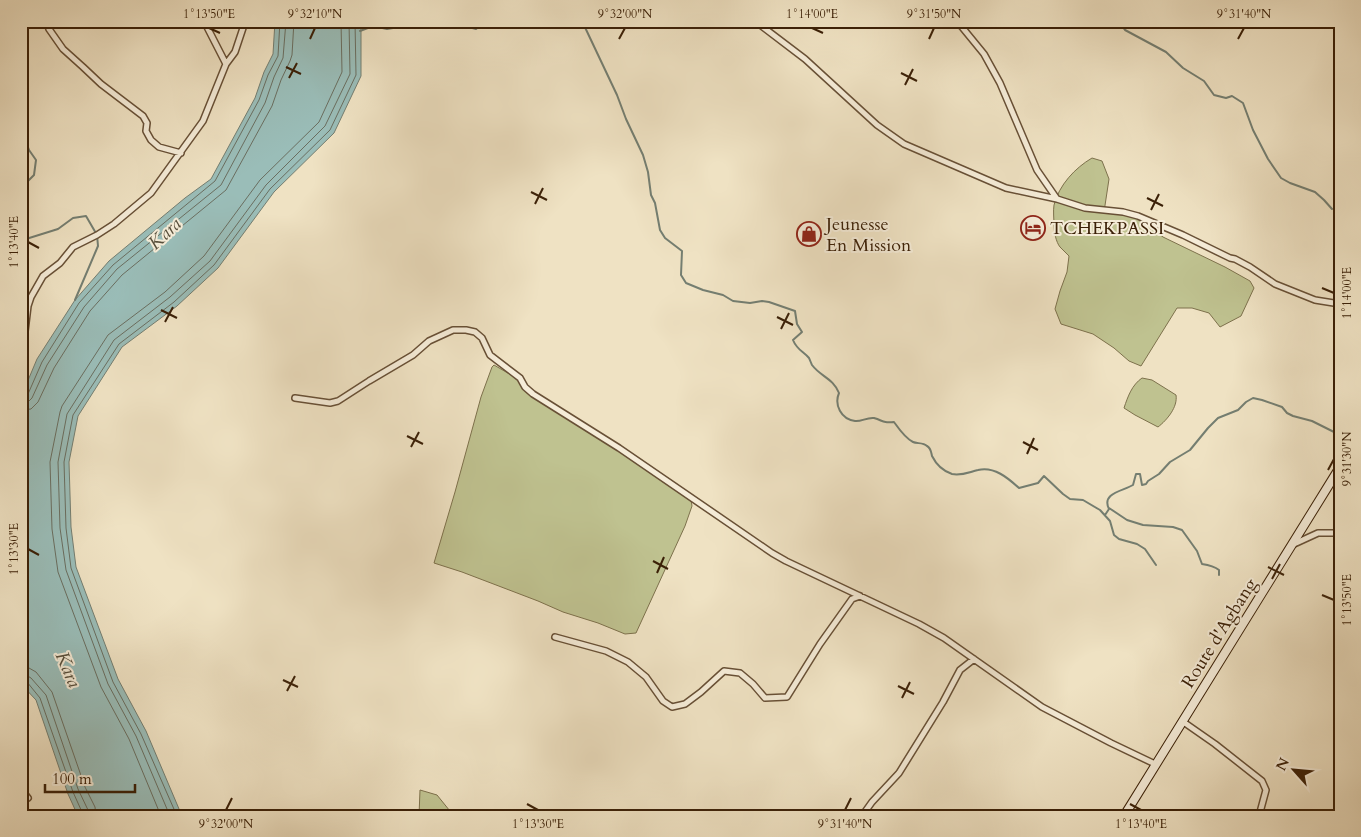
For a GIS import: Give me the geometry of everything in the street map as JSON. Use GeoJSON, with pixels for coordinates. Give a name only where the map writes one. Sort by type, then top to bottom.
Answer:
{"type":"FeatureCollection","features":[{"type":"Feature","properties":{"kind":"main road","name":"Route d'Agbang"},"geometry":{"type":"LineString","coordinates":[[1124,816],[1338,473]]}},
{"type":"Feature","properties":{"kind":"street"},"geometry":{"type":"LineString","coordinates":[[204,21],[226,64]]}},
{"type":"Feature","properties":{"kind":"street"},"geometry":{"type":"LineString","coordinates":[[21,340],[25,331],[31,297],[43,276],[60,263],[73,247],[114,224],[151,193],[204,121],[226,64],[235,52],[244,21]]}},
{"type":"Feature","properties":{"kind":"street"},"geometry":{"type":"LineString","coordinates":[[755,21],[805,58],[876,125],[904,144],[1006,188],[1057,199],[1085,208],[1123,212],[1138,216],[1235,259],[1274,284],[1315,300],[1340,304]]}},
{"type":"Feature","properties":{"kind":"street"},"geometry":{"type":"LineString","coordinates":[[958,21],[984,54],[1000,84],[1037,170],[1057,199]]}},
{"type":"Feature","properties":{"kind":"street"},"geometry":{"type":"LineString","coordinates":[[49,29],[63,49],[101,84],[143,116],[147,123],[146,131],[151,140],[159,146],[181,153]]}},
{"type":"Feature","properties":{"kind":"street"},"geometry":{"type":"LineString","coordinates":[[295,398],[330,403],[338,401],[413,354],[429,341],[453,330],[475,332],[482,338],[490,355],[520,378],[525,387],[533,394],[619,448],[772,553],[919,624],[944,638],[1042,707],[1155,764]]}},
{"type":"Feature","properties":{"kind":"street"},"geometry":{"type":"LineString","coordinates":[[1293,544],[1318,533],[1340,533]]}},
{"type":"Feature","properties":{"kind":"street"},"geometry":{"type":"LineString","coordinates":[[556,637],[606,651],[628,662],[646,677],[663,701],[672,707],[685,704],[724,671],[740,673],[765,698],[787,697],[820,644],[852,599],[861,596]]}},
{"type":"Feature","properties":{"kind":"street"},"geometry":{"type":"LineString","coordinates":[[862,816],[872,802],[899,773],[943,702],[960,670],[974,659]]}},
{"type":"Feature","properties":{"kind":"street"},"geometry":{"type":"LineString","coordinates":[[1182,721],[1262,781],[1266,790],[1259,816]]}},
{"type":"Feature","properties":{"kind":"street"},"geometry":{"type":"LineString","coordinates":[[21,789],[28,798]]}},
{"type":"Feature","properties":{"kind":"green space"},"geometry":{"type":"Polygon","coordinates":[[[1092,158],[1102,161],[1109,179],[1104,212],[1136,215],[1151,224],[1154,230],[1163,237],[1250,281],[1254,288],[1241,316],[1220,327],[1209,313],[1192,308],[1177,308],[1141,366],[1129,361],[1093,334],[1061,324],[1055,309],[1067,272],[1069,256],[1056,240],[1054,205],[1068,178],[1092,158]]]}},
{"type":"Feature","properties":{"kind":"green space"},"geometry":{"type":"Polygon","coordinates":[[[494,365],[518,379],[524,388],[636,461],[691,500],[692,506],[685,526],[636,633],[625,634],[434,563],[481,397],[494,365]]]}},
{"type":"Feature","properties":{"kind":"green space"},"geometry":{"type":"Polygon","coordinates":[[[1142,378],[1152,380],[1176,395],[1174,409],[1158,427],[1124,408],[1133,387],[1142,378]]]}},
{"type":"Feature","properties":{"kind":"green space"},"geometry":{"type":"Polygon","coordinates":[[[420,790],[437,795],[454,816],[419,816],[420,790]]]}},
{"type":"Feature","properties":{"kind":"water","name":"Kara"},"geometry":{"type":"Polygon","coordinates":[[[275,21],[360,21],[361,76],[334,133],[274,192],[218,268],[177,306],[122,347],[78,416],[69,462],[71,527],[76,567],[118,679],[146,731],[182,816],[78,816],[68,794],[36,700],[21,684],[21,397],[37,359],[75,300],[109,261],[211,179],[255,98],[264,72],[273,54],[275,21]]]}},
{"type":"Feature","properties":{"kind":"waterway"},"geometry":{"type":"LineString","coordinates":[[360,31],[373,26],[387,29],[440,23],[454,23],[476,29],[486,21]]}},
{"type":"Feature","properties":{"kind":"waterway"},"geometry":{"type":"LineString","coordinates":[[582,21],[643,155],[660,230],[665,238],[682,251],[681,275],[686,283],[723,295],[733,301],[750,303],[769,302],[795,311],[797,324],[802,332],[793,340],[798,348],[809,358],[815,369],[836,388],[839,393],[838,407],[842,414],[850,420],[860,421],[874,418],[885,422],[894,422],[910,440],[928,447],[938,464],[952,474],[962,474],[984,469],[995,471],[1019,488],[1038,483],[1044,476],[1070,499],[1083,500],[1100,510],[1110,521],[1114,535],[1119,539],[1137,544],[1145,549],[1156,565]]}},
{"type":"Feature","properties":{"kind":"waterway"},"geometry":{"type":"LineString","coordinates":[[1118,21],[1125,30],[1166,52],[1183,68],[1204,81],[1214,95],[1226,98],[1232,96],[1243,103],[1253,130],[1268,159],[1281,178],[1315,192],[1332,209]]}},
{"type":"Feature","properties":{"kind":"waterway"},"geometry":{"type":"LineString","coordinates":[[21,128],[29,150],[36,160],[34,175],[21,188]]}},
{"type":"Feature","properties":{"kind":"waterway"},"geometry":{"type":"LineString","coordinates":[[21,234],[26,239],[58,229],[73,218],[86,216],[97,235],[98,246],[75,300]]}},
{"type":"Feature","properties":{"kind":"waterway"},"geometry":{"type":"LineString","coordinates":[[1105,515],[1109,509],[1107,504],[1110,496],[1133,485],[1136,474],[1140,474],[1142,485],[1146,484],[1170,462],[1190,450],[1218,418],[1238,410],[1253,398],[1282,407],[1293,416],[1312,421],[1340,435]]}},
{"type":"Feature","properties":{"kind":"waterway"},"geometry":{"type":"LineString","coordinates":[[1109,508],[1127,520],[1143,525],[1173,527],[1182,530],[1197,551],[1202,564],[1219,570],[1219,575]]}},
{"type":"Feature","properties":{"kind":"place","name":"TCHEKPASSI"},"geometry":{"type":"Point","coordinates":[1033,228]}},
{"type":"Feature","properties":{"kind":"place","name":"Jeunesse En Mission"},"geometry":{"type":"Point","coordinates":[809,234]}}]}
